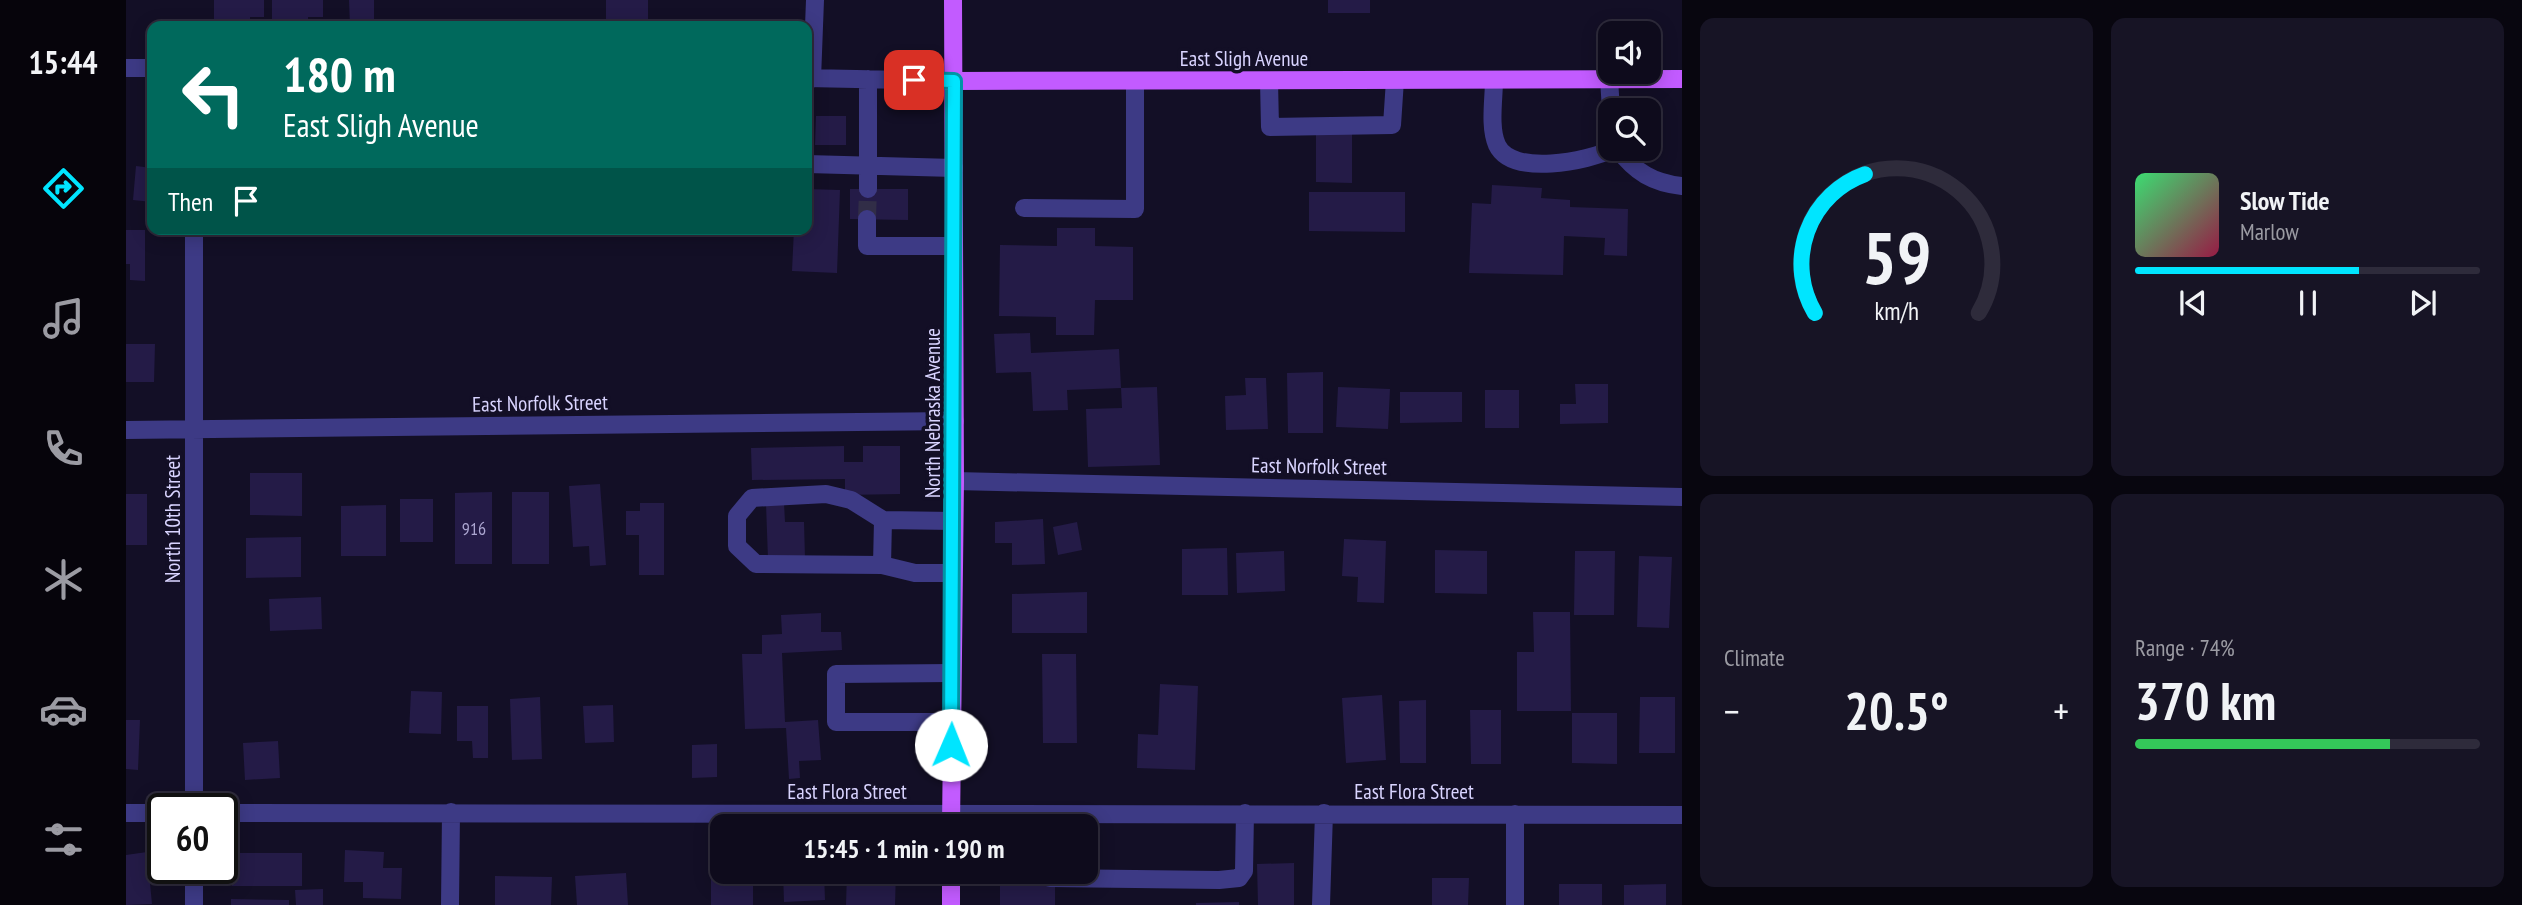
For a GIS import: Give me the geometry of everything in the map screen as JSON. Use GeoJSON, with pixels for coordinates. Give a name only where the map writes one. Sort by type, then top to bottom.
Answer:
{"type":"FeatureCollection","features":[{"type":"Feature","properties":{"kind":"main road","name":"North Nebraska Avenue"},"geometry":{"type":"LineString","coordinates":[[951,814],[955,481],[954,0]]}},
{"type":"Feature","properties":{"kind":"main road","name":"East Sligh Avenue"},"geometry":{"type":"LineString","coordinates":[[954,81],[1598,79]]}},
{"type":"Feature","properties":{"kind":"main road","name":"East Sligh Avenue"},"geometry":{"type":"LineString","coordinates":[[1661,79],[1682,79]]}},
{"type":"Feature","properties":{"kind":"main road"},"geometry":{"type":"LineString","coordinates":[[951,884],[951,905]]}},
{"type":"Feature","properties":{"kind":"street"},"geometry":{"type":"LineString","coordinates":[[812,47],[815,0]]}},
{"type":"Feature","properties":{"kind":"street"},"geometry":{"type":"LineString","coordinates":[[126,68],[147,68]]}},
{"type":"Feature","properties":{"kind":"street","name":"East Sligh Avenue"},"geometry":{"type":"LineString","coordinates":[[812,78],[954,81]]}},
{"type":"Feature","properties":{"kind":"street"},"geometry":{"type":"LineString","coordinates":[[868,79],[868,188]]}},
{"type":"Feature","properties":{"kind":"street"},"geometry":{"type":"LineString","coordinates":[[1269,81],[1270,127],[1392,125],[1395,80]]}},
{"type":"Feature","properties":{"kind":"street"},"geometry":{"type":"LineString","coordinates":[[1494,80],[1494,131],[1498,146],[1508,157],[1525,163],[1550,163],[1598,156]]}},
{"type":"Feature","properties":{"kind":"street"},"geometry":{"type":"LineString","coordinates":[[1024,208],[1135,209],[1135,81]]}},
{"type":"Feature","properties":{"kind":"street"},"geometry":{"type":"LineString","coordinates":[[1630,161],[1644,176],[1662,184],[1682,186]]}},
{"type":"Feature","properties":{"kind":"street"},"geometry":{"type":"LineString","coordinates":[[812,164],[954,168]]}},
{"type":"Feature","properties":{"kind":"street"},"geometry":{"type":"LineString","coordinates":[[867,219],[867,246],[954,246]]}},
{"type":"Feature","properties":{"kind":"street","name":"North 10th Street"},"geometry":{"type":"LineString","coordinates":[[194,235],[194,793]]}},
{"type":"Feature","properties":{"kind":"street","name":"East Norfolk Street"},"geometry":{"type":"LineString","coordinates":[[126,430],[955,421]]}},
{"type":"Feature","properties":{"kind":"street","name":"East Norfolk Street"},"geometry":{"type":"LineString","coordinates":[[955,481],[1682,497]]}},
{"type":"Feature","properties":{"kind":"street"},"geometry":{"type":"LineString","coordinates":[[953,573],[915,573],[882,565],[756,564],[737,546],[737,516],[752,498],[827,494],[851,500],[883,520],[954,521]]}},
{"type":"Feature","properties":{"kind":"street"},"geometry":{"type":"LineString","coordinates":[[882,565],[883,520]]}},
{"type":"Feature","properties":{"kind":"street"},"geometry":{"type":"LineString","coordinates":[[952,673],[836,674],[836,722],[952,722]]}},
{"type":"Feature","properties":{"kind":"street"},"geometry":{"type":"LineString","coordinates":[[450,905],[451,812]]}},
{"type":"Feature","properties":{"kind":"street","name":"East Flora Street"},"geometry":{"type":"LineString","coordinates":[[238,813],[451,812],[710,816]]}},
{"type":"Feature","properties":{"kind":"street"},"geometry":{"type":"LineString","coordinates":[[126,813],[147,813]]}},
{"type":"Feature","properties":{"kind":"street"},"geometry":{"type":"LineString","coordinates":[[1098,879],[1239,878],[1244,871],[1245,813]]}},
{"type":"Feature","properties":{"kind":"street","name":"East Flora Street"},"geometry":{"type":"LineString","coordinates":[[1098,818],[1245,813],[1682,816]]}},
{"type":"Feature","properties":{"kind":"street"},"geometry":{"type":"LineString","coordinates":[[1321,905],[1324,813]]}},
{"type":"Feature","properties":{"kind":"street"},"geometry":{"type":"LineString","coordinates":[[1515,814],[1515,905]]}},
{"type":"Feature","properties":{"kind":"street"},"geometry":{"type":"LineString","coordinates":[[194,884],[194,905]]}},
{"type":"Feature","properties":{"kind":"building"},"geometry":{"type":"Polygon","coordinates":[[[214,0],[264,0],[264,17],[250,17],[250,21],[214,21],[214,0]]]}},
{"type":"Feature","properties":{"kind":"building"},"geometry":{"type":"Polygon","coordinates":[[[272,0],[323,0],[323,17],[308,17],[308,21],[272,21],[272,0]]]}},
{"type":"Feature","properties":{"kind":"building"},"geometry":{"type":"Polygon","coordinates":[[[349,0],[374,0],[374,21],[350,21],[349,0]]]}},
{"type":"Feature","properties":{"kind":"building"},"geometry":{"type":"Polygon","coordinates":[[[606,0],[648,0],[648,20],[606,19],[606,0]]]}},
{"type":"Feature","properties":{"kind":"building"},"geometry":{"type":"Polygon","coordinates":[[[1328,0],[1370,0],[1370,13],[1328,13],[1328,0]]]}},
{"type":"Feature","properties":{"kind":"building"},"geometry":{"type":"Polygon","coordinates":[[[816,116],[846,116],[846,145],[815,145],[816,116]]]}},
{"type":"Feature","properties":{"kind":"building"},"geometry":{"type":"Polygon","coordinates":[[[1316,129],[1352,129],[1352,183],[1316,182],[1316,129]]]}},
{"type":"Feature","properties":{"kind":"building"},"geometry":{"type":"Polygon","coordinates":[[[136,166],[147,167],[147,201],[133,200],[136,166]]]}},
{"type":"Feature","properties":{"kind":"building"},"geometry":{"type":"Polygon","coordinates":[[[1492,185],[1542,188],[1541,198],[1570,200],[1570,207],[1628,209],[1627,256],[1604,255],[1605,238],[1564,236],[1563,275],[1469,273],[1472,203],[1491,204],[1492,185]]]}},
{"type":"Feature","properties":{"kind":"building"},"geometry":{"type":"Polygon","coordinates":[[[812,189],[840,190],[837,273],[792,271],[794,235],[812,235],[812,189]]]}},
{"type":"Feature","properties":{"kind":"building"},"geometry":{"type":"Polygon","coordinates":[[[850,189],[908,189],[908,220],[850,219],[850,189]]]}},
{"type":"Feature","properties":{"kind":"building"},"geometry":{"type":"Polygon","coordinates":[[[1309,192],[1405,192],[1405,232],[1309,231],[1309,192]]]}},
{"type":"Feature","properties":{"kind":"building"},"geometry":{"type":"Polygon","coordinates":[[[1057,228],[1095,228],[1095,246],[1133,247],[1133,300],[1095,300],[1094,335],[1056,335],[1056,317],[999,316],[1000,245],[1057,246],[1057,228]]]}},
{"type":"Feature","properties":{"kind":"building"},"geometry":{"type":"Polygon","coordinates":[[[126,230],[145,230],[145,281],[130,280],[130,264],[126,264],[126,230]]]}},
{"type":"Feature","properties":{"kind":"building"},"geometry":{"type":"Polygon","coordinates":[[[1030,333],[1031,353],[1119,349],[1121,388],[1067,390],[1068,410],[1033,411],[1031,372],[996,373],[994,334],[1030,333]]]}},
{"type":"Feature","properties":{"kind":"building"},"geometry":{"type":"Polygon","coordinates":[[[126,344],[155,344],[154,382],[126,382],[126,344]]]}},
{"type":"Feature","properties":{"kind":"building"},"geometry":{"type":"Polygon","coordinates":[[[1323,372],[1323,433],[1288,433],[1287,373],[1323,372]]]}},
{"type":"Feature","properties":{"kind":"building"},"geometry":{"type":"Polygon","coordinates":[[[1245,378],[1266,378],[1268,429],[1226,430],[1225,396],[1246,395],[1245,378]]]}},
{"type":"Feature","properties":{"kind":"building"},"geometry":{"type":"Polygon","coordinates":[[[1575,384],[1608,384],[1608,423],[1560,424],[1560,404],[1576,404],[1575,384]]]}},
{"type":"Feature","properties":{"kind":"building"},"geometry":{"type":"Polygon","coordinates":[[[1157,387],[1160,465],[1088,467],[1086,409],[1122,408],[1121,388],[1157,387]]]}},
{"type":"Feature","properties":{"kind":"building"},"geometry":{"type":"Polygon","coordinates":[[[1338,387],[1390,389],[1388,429],[1336,427],[1338,387]]]}},
{"type":"Feature","properties":{"kind":"building"},"geometry":{"type":"Polygon","coordinates":[[[1485,390],[1519,390],[1519,428],[1485,428],[1485,390]]]}},
{"type":"Feature","properties":{"kind":"building"},"geometry":{"type":"Polygon","coordinates":[[[1400,392],[1462,392],[1462,422],[1400,423],[1400,392]]]}},
{"type":"Feature","properties":{"kind":"building"},"geometry":{"type":"Polygon","coordinates":[[[844,446],[844,462],[863,462],[863,446],[900,446],[900,494],[845,495],[845,479],[752,480],[751,448],[844,446]]]}},
{"type":"Feature","properties":{"kind":"building"},"geometry":{"type":"Polygon","coordinates":[[[250,473],[302,473],[302,516],[250,515],[250,473]]]}},
{"type":"Feature","properties":{"kind":"building"},"geometry":{"type":"Polygon","coordinates":[[[600,484],[606,565],[590,566],[589,546],[573,547],[569,486],[600,484]]]}},
{"type":"Feature","properties":{"kind":"building"},"geometry":{"type":"Polygon","coordinates":[[[492,492],[492,564],[455,564],[455,493],[492,492]]]}},
{"type":"Feature","properties":{"kind":"building"},"geometry":{"type":"Polygon","coordinates":[[[512,492],[549,492],[549,564],[512,564],[512,492]]]}},
{"type":"Feature","properties":{"kind":"building"},"geometry":{"type":"Polygon","coordinates":[[[126,494],[147,494],[147,545],[126,545],[126,494]]]}},
{"type":"Feature","properties":{"kind":"building"},"geometry":{"type":"Polygon","coordinates":[[[400,499],[433,499],[433,542],[400,542],[400,499]]]}},
{"type":"Feature","properties":{"kind":"building"},"geometry":{"type":"Polygon","coordinates":[[[640,503],[664,503],[664,575],[639,575],[639,535],[626,535],[626,511],[640,511],[640,503]]]}},
{"type":"Feature","properties":{"kind":"building"},"geometry":{"type":"Polygon","coordinates":[[[784,503],[785,522],[804,522],[805,558],[768,559],[766,504],[784,503]]]}},
{"type":"Feature","properties":{"kind":"building"},"geometry":{"type":"Polygon","coordinates":[[[386,505],[386,556],[341,556],[341,506],[386,505]]]}},
{"type":"Feature","properties":{"kind":"building"},"geometry":{"type":"Polygon","coordinates":[[[1043,519],[1045,564],[1012,565],[1012,543],[995,543],[995,522],[1043,519]]]}},
{"type":"Feature","properties":{"kind":"building"},"geometry":{"type":"Polygon","coordinates":[[[1077,522],[1082,550],[1058,555],[1053,527],[1077,522]]]}},
{"type":"Feature","properties":{"kind":"building"},"geometry":{"type":"Polygon","coordinates":[[[301,537],[301,577],[246,578],[246,538],[301,537]]]}},
{"type":"Feature","properties":{"kind":"building"},"geometry":{"type":"Polygon","coordinates":[[[1344,539],[1386,541],[1384,603],[1357,602],[1358,577],[1342,576],[1344,539]]]}},
{"type":"Feature","properties":{"kind":"building"},"geometry":{"type":"Polygon","coordinates":[[[1227,548],[1228,595],[1182,595],[1182,549],[1227,548]]]}},
{"type":"Feature","properties":{"kind":"building"},"geometry":{"type":"Polygon","coordinates":[[[1435,550],[1487,551],[1487,594],[1435,593],[1435,550]]]}},
{"type":"Feature","properties":{"kind":"building"},"geometry":{"type":"Polygon","coordinates":[[[1284,551],[1285,591],[1237,593],[1236,553],[1284,551]]]}},
{"type":"Feature","properties":{"kind":"building"},"geometry":{"type":"Polygon","coordinates":[[[1575,551],[1615,551],[1614,615],[1574,615],[1575,551]]]}},
{"type":"Feature","properties":{"kind":"building"},"geometry":{"type":"Polygon","coordinates":[[[1639,556],[1672,557],[1669,628],[1637,627],[1639,556]]]}},
{"type":"Feature","properties":{"kind":"building"},"geometry":{"type":"Polygon","coordinates":[[[1087,592],[1087,633],[1012,633],[1012,594],[1087,592]]]}},
{"type":"Feature","properties":{"kind":"building"},"geometry":{"type":"Polygon","coordinates":[[[321,597],[322,629],[270,631],[269,599],[321,597]]]}},
{"type":"Feature","properties":{"kind":"building"},"geometry":{"type":"Polygon","coordinates":[[[1533,612],[1570,612],[1571,711],[1517,711],[1517,652],[1534,652],[1533,612]]]}},
{"type":"Feature","properties":{"kind":"building"},"geometry":{"type":"Polygon","coordinates":[[[821,613],[821,632],[841,632],[842,650],[782,653],[785,722],[818,720],[821,760],[799,761],[800,778],[789,779],[786,728],[745,729],[742,654],[762,654],[762,635],[782,634],[781,615],[821,613]]]}},
{"type":"Feature","properties":{"kind":"building"},"geometry":{"type":"Polygon","coordinates":[[[1042,654],[1076,654],[1077,743],[1043,743],[1042,654]]]}},
{"type":"Feature","properties":{"kind":"building"},"geometry":{"type":"Polygon","coordinates":[[[1160,684],[1198,686],[1195,770],[1137,768],[1138,734],[1158,735],[1160,684]]]}},
{"type":"Feature","properties":{"kind":"building"},"geometry":{"type":"Polygon","coordinates":[[[411,691],[442,692],[441,734],[409,733],[411,691]]]}},
{"type":"Feature","properties":{"kind":"building"},"geometry":{"type":"Polygon","coordinates":[[[1382,695],[1386,760],[1346,763],[1342,698],[1382,695]]]}},
{"type":"Feature","properties":{"kind":"building"},"geometry":{"type":"Polygon","coordinates":[[[540,697],[542,759],[512,760],[510,699],[540,697]]]}},
{"type":"Feature","properties":{"kind":"building"},"geometry":{"type":"Polygon","coordinates":[[[1640,697],[1675,697],[1675,753],[1639,753],[1640,697]]]}},
{"type":"Feature","properties":{"kind":"building"},"geometry":{"type":"Polygon","coordinates":[[[1426,700],[1426,763],[1400,763],[1399,701],[1426,700]]]}},
{"type":"Feature","properties":{"kind":"building"},"geometry":{"type":"Polygon","coordinates":[[[613,705],[614,742],[585,743],[583,706],[613,705]]]}},
{"type":"Feature","properties":{"kind":"building"},"geometry":{"type":"Polygon","coordinates":[[[457,706],[488,706],[488,758],[473,758],[472,741],[457,741],[457,706]]]}},
{"type":"Feature","properties":{"kind":"building"},"geometry":{"type":"Polygon","coordinates":[[[1470,710],[1501,710],[1501,764],[1471,764],[1470,710]]]}},
{"type":"Feature","properties":{"kind":"building"},"geometry":{"type":"Polygon","coordinates":[[[1572,713],[1617,713],[1617,764],[1572,763],[1572,713]]]}},
{"type":"Feature","properties":{"kind":"building"},"geometry":{"type":"Polygon","coordinates":[[[126,720],[140,720],[138,770],[126,769],[126,720]]]}},
{"type":"Feature","properties":{"kind":"building"},"geometry":{"type":"Polygon","coordinates":[[[278,741],[280,778],[245,780],[243,743],[278,741]]]}},
{"type":"Feature","properties":{"kind":"building"},"geometry":{"type":"Polygon","coordinates":[[[717,744],[717,777],[692,778],[692,745],[717,744]]]}},
{"type":"Feature","properties":{"kind":"building"},"geometry":{"type":"Polygon","coordinates":[[[345,850],[384,852],[383,868],[402,868],[401,899],[363,898],[363,882],[344,882],[345,850]]]}},
{"type":"Feature","properties":{"kind":"building"},"geometry":{"type":"Polygon","coordinates":[[[147,852],[147,884],[150,884],[152,904],[126,905],[126,855],[147,852]]]}},
{"type":"Feature","properties":{"kind":"building"},"geometry":{"type":"Polygon","coordinates":[[[238,853],[302,853],[302,886],[232,886],[238,884],[238,853]]]}},
{"type":"Feature","properties":{"kind":"building"},"geometry":{"type":"Polygon","coordinates":[[[1294,863],[1294,905],[1258,905],[1257,864],[1294,863]]]}},
{"type":"Feature","properties":{"kind":"building"},"geometry":{"type":"Polygon","coordinates":[[[626,873],[628,905],[577,905],[575,876],[626,873]]]}},
{"type":"Feature","properties":{"kind":"building"},"geometry":{"type":"Polygon","coordinates":[[[495,876],[552,877],[551,905],[495,905],[495,876]]]}},
{"type":"Feature","properties":{"kind":"building"},"geometry":{"type":"Polygon","coordinates":[[[1432,878],[1469,878],[1468,905],[1432,905],[1432,878]]]}},
{"type":"Feature","properties":{"kind":"building"},"geometry":{"type":"Polygon","coordinates":[[[711,884],[753,884],[753,905],[711,905],[711,884]]]}},
{"type":"Feature","properties":{"kind":"building"},"geometry":{"type":"Polygon","coordinates":[[[783,884],[824,884],[825,900],[784,902],[783,884]]]}},
{"type":"Feature","properties":{"kind":"building"},"geometry":{"type":"Polygon","coordinates":[[[847,884],[896,884],[895,905],[846,905],[847,884]]]}},
{"type":"Feature","properties":{"kind":"building"},"geometry":{"type":"Polygon","coordinates":[[[1559,884],[1602,884],[1602,905],[1559,905],[1559,884]]]}},
{"type":"Feature","properties":{"kind":"building"},"geometry":{"type":"Polygon","coordinates":[[[1666,884],[1666,905],[1624,905],[1624,885],[1666,884]]]}},
{"type":"Feature","properties":{"kind":"building"},"geometry":{"type":"Polygon","coordinates":[[[1055,885],[1055,905],[1000,905],[1000,886],[1055,885]]]}},
{"type":"Feature","properties":{"kind":"building"},"geometry":{"type":"Polygon","coordinates":[[[323,889],[323,905],[296,905],[295,890],[323,889]]]}},
{"type":"Feature","properties":{"kind":"building"},"geometry":{"type":"Polygon","coordinates":[[[231,899],[289,900],[289,905],[231,905],[231,899]]]}},
{"type":"Feature","properties":{"kind":"building"},"geometry":{"type":"Polygon","coordinates":[[[1239,902],[1239,905],[1196,905],[1196,903],[1239,902]]]}},
{"type":"Feature","properties":{"kind":"tunnel"},"geometry":{"type":"LineString","coordinates":[[867,219],[868,189]]}},
{"type":"Feature","properties":{"kind":"route"},"geometry":{"type":"LineString","coordinates":[[914,80],[954,81],[955,481],[951,745]]}}]}
